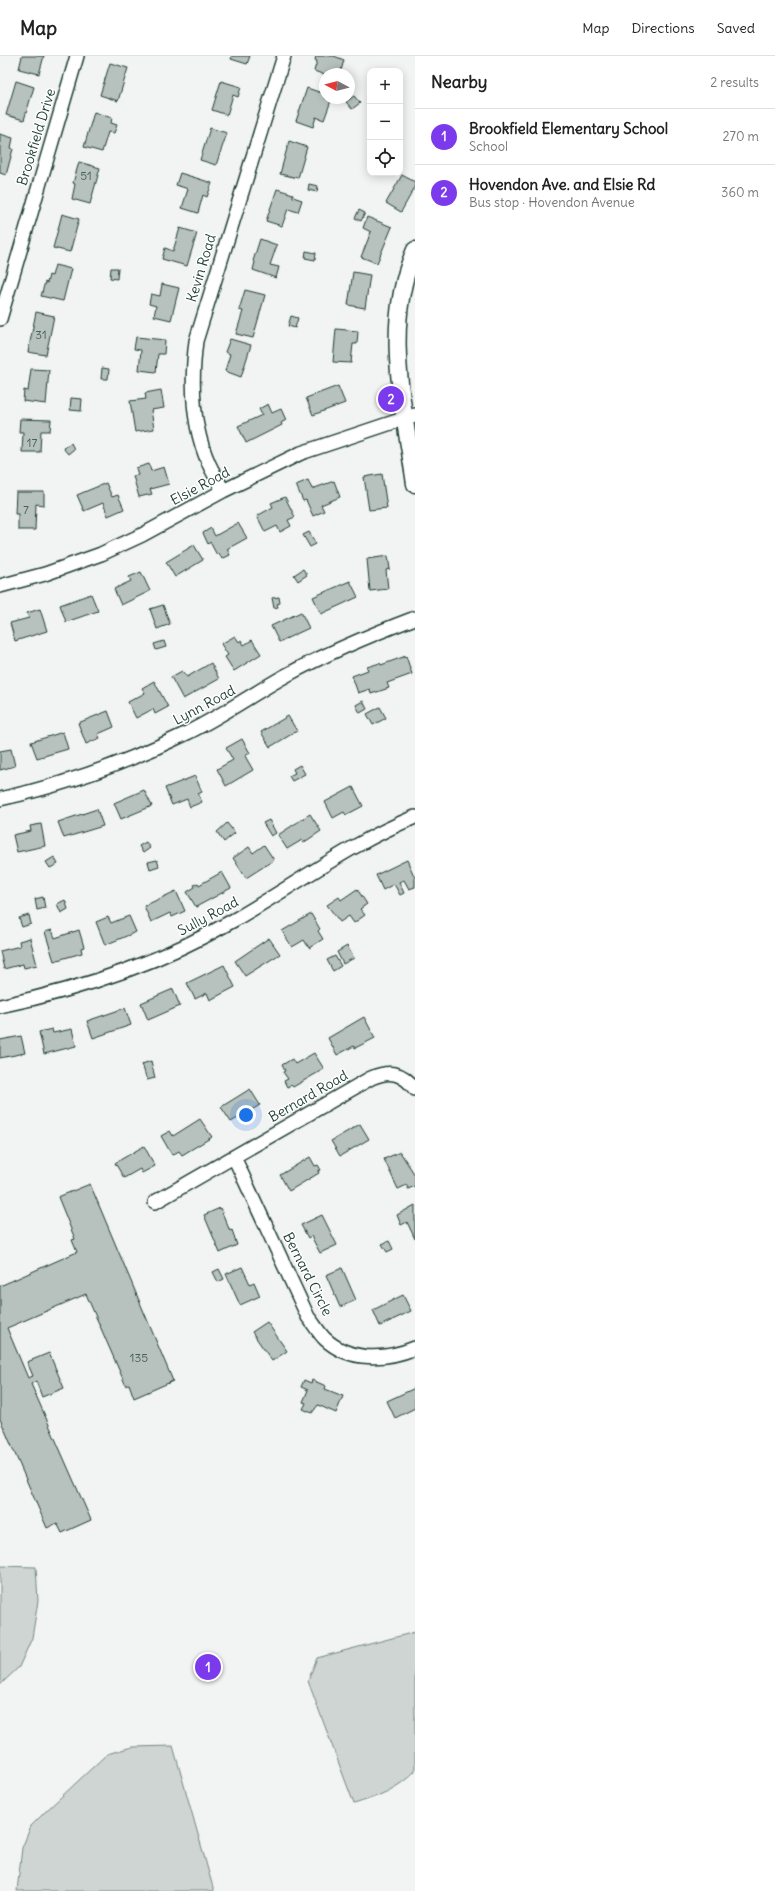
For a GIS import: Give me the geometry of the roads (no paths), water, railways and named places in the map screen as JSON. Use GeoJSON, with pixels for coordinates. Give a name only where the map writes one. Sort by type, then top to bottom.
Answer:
{"type":"FeatureCollection","features":[{"type":"Feature","properties":{"kind":"street","name":"Brookfield Drive"},"geometry":{"type":"LineString","coordinates":[[0,319],[77,56]]}},
{"type":"Feature","properties":{"kind":"street","name":"Kevin Road"},"geometry":{"type":"LineString","coordinates":[[224,491],[209,464],[196,411],[193,386],[196,341],[284,56]]}},
{"type":"Feature","properties":{"kind":"street"},"geometry":{"type":"LineString","coordinates":[[415,250],[405,278],[398,320],[398,363],[410,416],[415,484]]}},
{"type":"Feature","properties":{"kind":"street","name":"Elsie Road"},"geometry":{"type":"LineString","coordinates":[[0,586],[46,574],[101,554],[142,536],[224,491],[301,452],[410,416]]}},
{"type":"Feature","properties":{"kind":"street","name":"Lynn Road"},"geometry":{"type":"LineString","coordinates":[[0,800],[94,774],[138,756],[186,734],[237,706],[284,677],[351,642],[415,618]]}},
{"type":"Feature","properties":{"kind":"street","name":"Sully Road"},"geometry":{"type":"LineString","coordinates":[[0,1006],[89,983],[161,958],[234,921],[374,835],[415,817]]}},
{"type":"Feature","properties":{"kind":"street","name":"Bernard Road"},"geometry":{"type":"LineString","coordinates":[[155,1202],[371,1078],[383,1073],[396,1073],[408,1080],[415,1088]]}},
{"type":"Feature","properties":{"kind":"street","name":"Bernard Circle"},"geometry":{"type":"LineString","coordinates":[[234,1157],[308,1317],[325,1339],[338,1348],[369,1357],[387,1357],[415,1348]]}},
{"type":"Feature","properties":{"kind":"place","name":"Hovendon Ave. and Elsie Rd"},"geometry":{"type":"Point","coordinates":[391,399]}},
{"type":"Feature","properties":{"kind":"place","name":"Brookfield Elementary School"},"geometry":{"type":"Point","coordinates":[208,1667]}}]}
